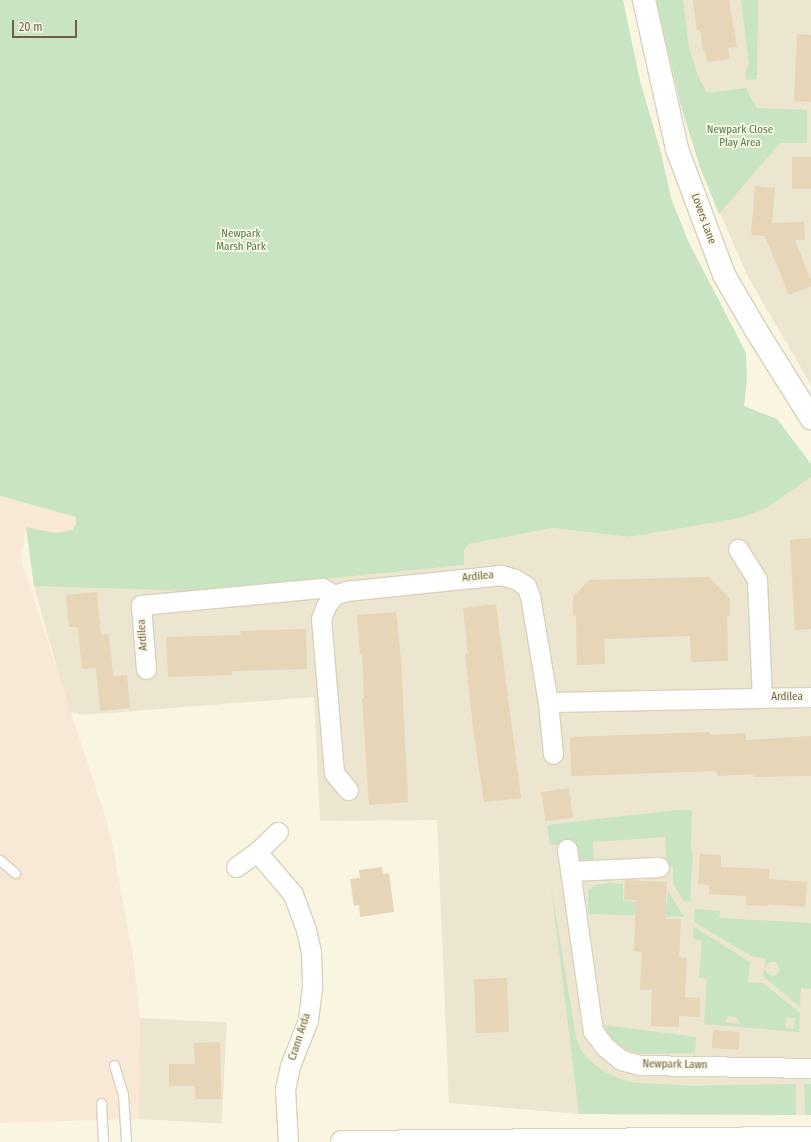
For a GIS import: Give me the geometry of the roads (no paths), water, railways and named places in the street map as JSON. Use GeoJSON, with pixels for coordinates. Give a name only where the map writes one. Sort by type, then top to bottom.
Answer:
{"type":"FeatureCollection","features":[{"type":"Feature","properties":{"kind":"main road","name":"Lovers Lane"},"geometry":{"type":"LineString","coordinates":[[644,0],[677,149],[724,275],[756,330],[811,418]]}},
{"type":"Feature","properties":{"kind":"main road"},"geometry":{"type":"LineString","coordinates":[[342,1142],[811,1138]]}},
{"type":"Feature","properties":{"kind":"street","name":"Ardilea"},"geometry":{"type":"LineString","coordinates":[[738,549],[757,580],[762,697]]}},
{"type":"Feature","properties":{"kind":"street","name":"Ardilea"},"geometry":{"type":"LineString","coordinates":[[146,670],[141,605],[322,588],[334,595],[346,591],[501,575],[515,579],[526,586],[530,596],[548,702],[552,754]]}},
{"type":"Feature","properties":{"kind":"street"},"geometry":{"type":"LineString","coordinates":[[334,595],[326,606],[321,618],[334,773],[348,790]]}},
{"type":"Feature","properties":{"kind":"street","name":"Ardilea"},"geometry":{"type":"LineString","coordinates":[[548,702],[811,697]]}},
{"type":"Feature","properties":{"kind":"street"},"geometry":{"type":"LineString","coordinates":[[236,867],[258,852],[278,832]]}},
{"type":"Feature","properties":{"kind":"street","name":"Newpark Lawn"},"geometry":{"type":"LineString","coordinates":[[567,849],[593,1031],[605,1047],[621,1060],[640,1065],[811,1068]]}},
{"type":"Feature","properties":{"kind":"street","name":"Crann Arda"},"geometry":{"type":"LineString","coordinates":[[258,852],[293,894],[306,930],[311,952],[312,987],[308,1020],[290,1066],[285,1089],[288,1142]]}},
{"type":"Feature","properties":{"kind":"street"},"geometry":{"type":"LineString","coordinates":[[570,871],[659,867]]}},
{"type":"Feature","properties":{"kind":"lane"},"geometry":{"type":"LineString","coordinates":[[0,860],[15,873]]}},
{"type":"Feature","properties":{"kind":"lane"},"geometry":{"type":"LineString","coordinates":[[114,1065],[123,1095],[126,1142]]}},
{"type":"Feature","properties":{"kind":"lane"},"geometry":{"type":"LineString","coordinates":[[101,1103],[103,1142]]}},
{"type":"Feature","properties":{"kind":"park label","name":"Newpark Close Play Area"},"geometry":{"type":"Point","coordinates":[740,137]}},
{"type":"Feature","properties":{"kind":"park label","name":"Newpark Marsh Park"},"geometry":{"type":"Point","coordinates":[241,241]}}]}
